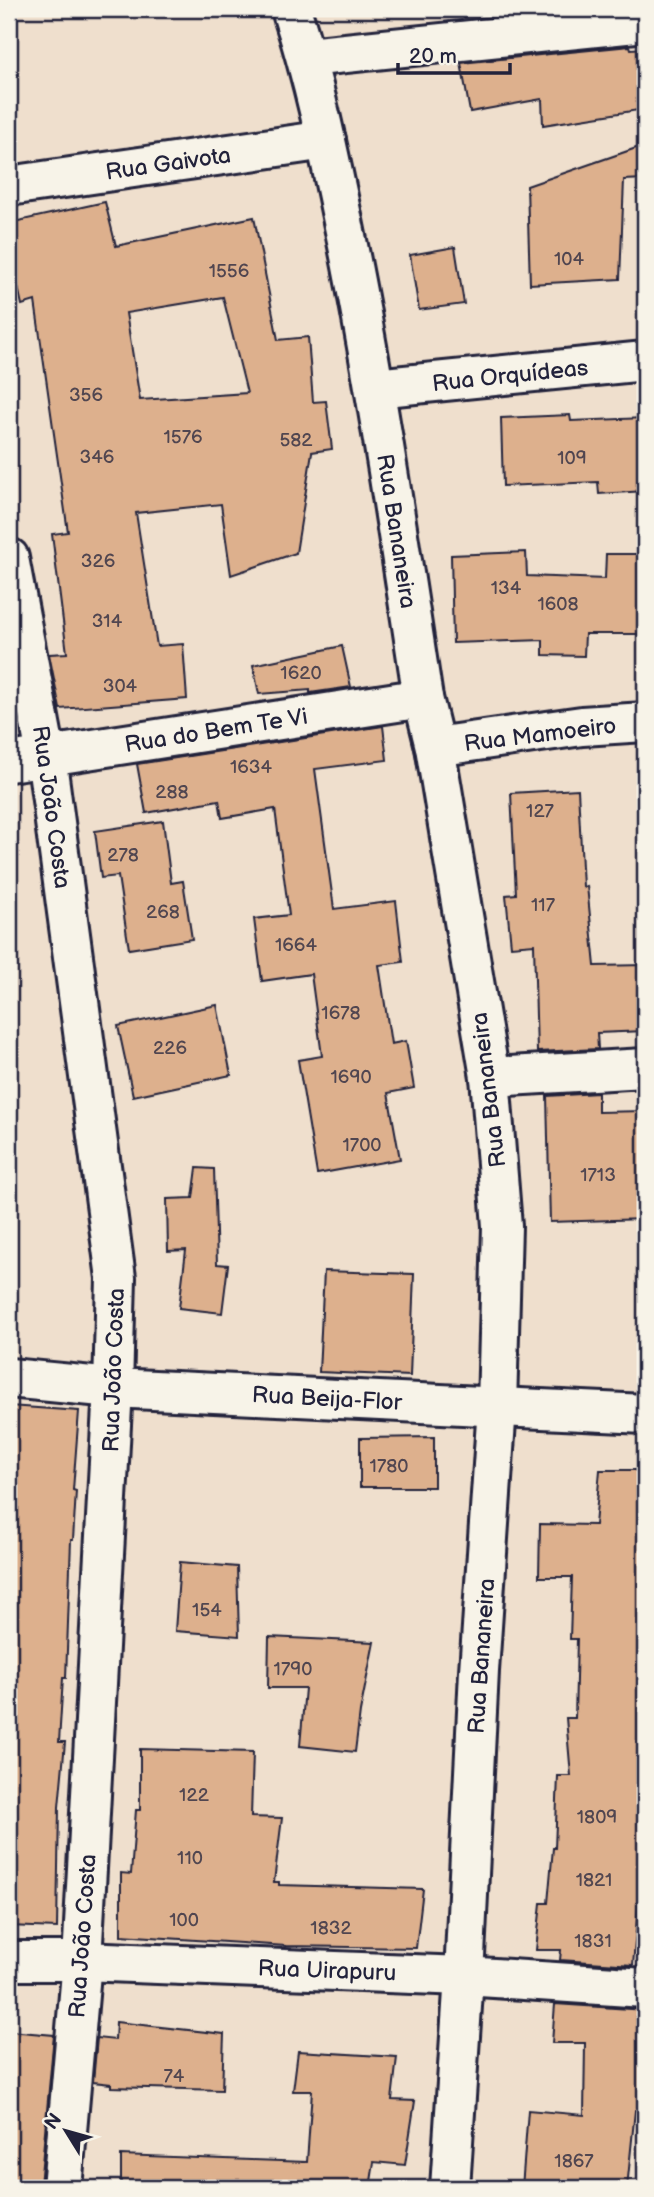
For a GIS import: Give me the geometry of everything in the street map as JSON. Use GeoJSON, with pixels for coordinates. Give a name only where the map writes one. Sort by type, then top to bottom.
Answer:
{"type":"FeatureCollection","features":[{"type":"Feature","properties":{"kind":"street","name":"Rua Bananeira"},"geometry":{"type":"LineString","coordinates":[[291,9],[307,57],[326,140],[375,388],[423,698],[435,747],[490,1077],[502,1226],[497,1406],[450,2188]]}},
{"type":"Feature","properties":{"kind":"street"},"geometry":{"type":"LineString","coordinates":[[307,57],[645,22]]}},
{"type":"Feature","properties":{"kind":"street","name":"Rua Gaivota"},"geometry":{"type":"LineString","coordinates":[[9,186],[326,140]]}},
{"type":"Feature","properties":{"kind":"street","name":"Rua Orquídeas"},"geometry":{"type":"LineString","coordinates":[[375,388],[645,362]]}},
{"type":"Feature","properties":{"kind":"street","name":"Rua João Costa"},"geometry":{"type":"LineString","coordinates":[[9,558],[46,755],[116,1278],[113,1388],[82,1961],[62,2188]]}},
{"type":"Feature","properties":{"kind":"street","name":"Rua do Bem Te Vi"},"geometry":{"type":"LineString","coordinates":[[9,762],[423,698]]}},
{"type":"Feature","properties":{"kind":"street","name":"Rua Mamoeiro"},"geometry":{"type":"LineString","coordinates":[[435,747],[582,726],[645,722]]}},
{"type":"Feature","properties":{"kind":"street"},"geometry":{"type":"LineString","coordinates":[[490,1077],[645,1068]]}},
{"type":"Feature","properties":{"kind":"street","name":"Rua Beija-Flor"},"geometry":{"type":"LineString","coordinates":[[9,1378],[113,1388],[645,1414]]}},
{"type":"Feature","properties":{"kind":"street","name":"Rua Uirapuru"},"geometry":{"type":"LineString","coordinates":[[9,1961],[82,1961],[464,1976],[645,1987]]}},
{"type":"Feature","properties":{"kind":"building"},"geometry":{"type":"Polygon","coordinates":[[[630,46],[631,49],[645,48],[645,109],[543,125],[542,99],[470,112],[461,63],[630,46]]]}},
{"type":"Feature","properties":{"kind":"building"},"geometry":{"type":"Polygon","coordinates":[[[645,145],[645,179],[624,180],[620,279],[530,284],[527,186],[645,145]]]}},
{"type":"Feature","properties":{"kind":"building"},"geometry":{"type":"Polygon","coordinates":[[[105,202],[116,246],[254,217],[278,340],[308,337],[313,402],[326,401],[332,449],[312,452],[296,553],[231,575],[221,504],[136,513],[157,646],[183,644],[187,699],[60,709],[49,654],[67,653],[52,534],[68,532],[35,301],[22,305],[9,246],[9,223],[105,202]],[[223,297],[126,313],[140,400],[247,393],[223,297]]]}},
{"type":"Feature","properties":{"kind":"building"},"geometry":{"type":"Polygon","coordinates":[[[455,247],[464,304],[419,310],[410,255],[455,247]]]}},
{"type":"Feature","properties":{"kind":"building"},"geometry":{"type":"Polygon","coordinates":[[[570,415],[571,421],[645,418],[645,491],[599,494],[598,482],[503,486],[501,418],[570,415]]]}},
{"type":"Feature","properties":{"kind":"building"},"geometry":{"type":"Polygon","coordinates":[[[526,552],[527,576],[605,579],[606,554],[645,554],[645,634],[585,634],[584,656],[543,655],[543,640],[453,643],[451,555],[526,552]]]}},
{"type":"Feature","properties":{"kind":"building"},"geometry":{"type":"Polygon","coordinates":[[[342,646],[351,687],[310,693],[310,690],[259,694],[253,665],[342,646]]]}},
{"type":"Feature","properties":{"kind":"building"},"geometry":{"type":"Polygon","coordinates":[[[383,726],[387,760],[315,769],[334,909],[396,901],[403,962],[379,965],[391,1044],[406,1041],[414,1088],[388,1093],[400,1159],[317,1174],[298,1060],[322,1056],[311,974],[262,981],[254,919],[289,915],[275,809],[222,818],[219,800],[146,813],[137,764],[383,726]]]}},
{"type":"Feature","properties":{"kind":"building"},"geometry":{"type":"Polygon","coordinates":[[[578,789],[583,887],[587,886],[595,966],[645,965],[645,1031],[597,1033],[598,1049],[537,1052],[534,944],[511,946],[506,895],[516,894],[511,793],[578,789]]]}},
{"type":"Feature","properties":{"kind":"building"},"geometry":{"type":"Polygon","coordinates":[[[163,821],[171,883],[183,881],[192,939],[129,949],[118,876],[101,878],[95,831],[163,821]]]}},
{"type":"Feature","properties":{"kind":"building"},"geometry":{"type":"Polygon","coordinates":[[[217,1005],[231,1075],[133,1096],[118,1026],[217,1005]]]}},
{"type":"Feature","properties":{"kind":"building"},"geometry":{"type":"Polygon","coordinates":[[[598,1093],[598,1112],[645,1111],[645,1219],[550,1222],[547,1096],[598,1093]]]}},
{"type":"Feature","properties":{"kind":"building"},"geometry":{"type":"Polygon","coordinates":[[[197,1168],[214,1169],[217,1264],[228,1265],[222,1313],[179,1308],[186,1250],[168,1251],[167,1199],[193,1198],[197,1168]]]}},
{"type":"Feature","properties":{"kind":"building"},"geometry":{"type":"Polygon","coordinates":[[[324,1271],[414,1274],[410,1376],[319,1372],[324,1271]]]}},
{"type":"Feature","properties":{"kind":"building"},"geometry":{"type":"Polygon","coordinates":[[[9,1406],[79,1411],[73,1490],[76,1491],[71,1540],[66,1678],[63,1678],[59,1742],[65,1742],[59,1807],[57,1928],[9,1926],[9,1406]]]}},
{"type":"Feature","properties":{"kind":"building"},"geometry":{"type":"Polygon","coordinates":[[[434,1437],[434,1487],[360,1487],[360,1438],[434,1437]]]}},
{"type":"Feature","properties":{"kind":"building"},"geometry":{"type":"Polygon","coordinates":[[[600,1470],[645,1470],[645,1896],[639,1896],[633,1965],[560,1960],[561,1950],[536,1950],[541,1903],[548,1903],[555,1848],[558,1776],[571,1776],[566,1718],[575,1718],[577,1639],[570,1639],[572,1577],[539,1577],[540,1524],[595,1525],[600,1470]]]}},
{"type":"Feature","properties":{"kind":"building"},"geometry":{"type":"Polygon","coordinates":[[[180,1562],[237,1567],[239,1636],[175,1631],[180,1562]]]}},
{"type":"Feature","properties":{"kind":"building"},"geometry":{"type":"Polygon","coordinates":[[[269,1637],[374,1642],[355,1752],[300,1746],[305,1688],[268,1688],[269,1637]]]}},
{"type":"Feature","properties":{"kind":"building"},"geometry":{"type":"Polygon","coordinates":[[[140,1749],[253,1752],[251,1817],[282,1818],[274,1882],[279,1882],[279,1885],[423,1889],[416,1948],[286,1946],[121,1935],[121,1873],[131,1874],[136,1810],[140,1810],[140,1749]]]}},
{"type":"Feature","properties":{"kind":"building"},"geometry":{"type":"Polygon","coordinates":[[[555,2004],[645,2010],[645,2111],[635,2110],[627,2188],[522,2188],[528,2110],[584,2115],[585,2043],[552,2043],[555,2004]]]}},
{"type":"Feature","properties":{"kind":"building"},"geometry":{"type":"Polygon","coordinates":[[[116,2022],[224,2034],[222,2090],[111,2087],[111,2084],[93,2082],[97,2038],[115,2040],[116,2022]]]}},
{"type":"Feature","properties":{"kind":"building"},"geometry":{"type":"Polygon","coordinates":[[[9,2031],[54,2035],[40,2185],[9,2185],[9,2031]]]}},
{"type":"Feature","properties":{"kind":"building"},"geometry":{"type":"Polygon","coordinates":[[[298,2051],[397,2057],[392,2100],[415,2101],[405,2165],[374,2162],[370,2188],[121,2188],[121,2155],[307,2162],[312,2091],[293,2091],[298,2051]]]}}]}
